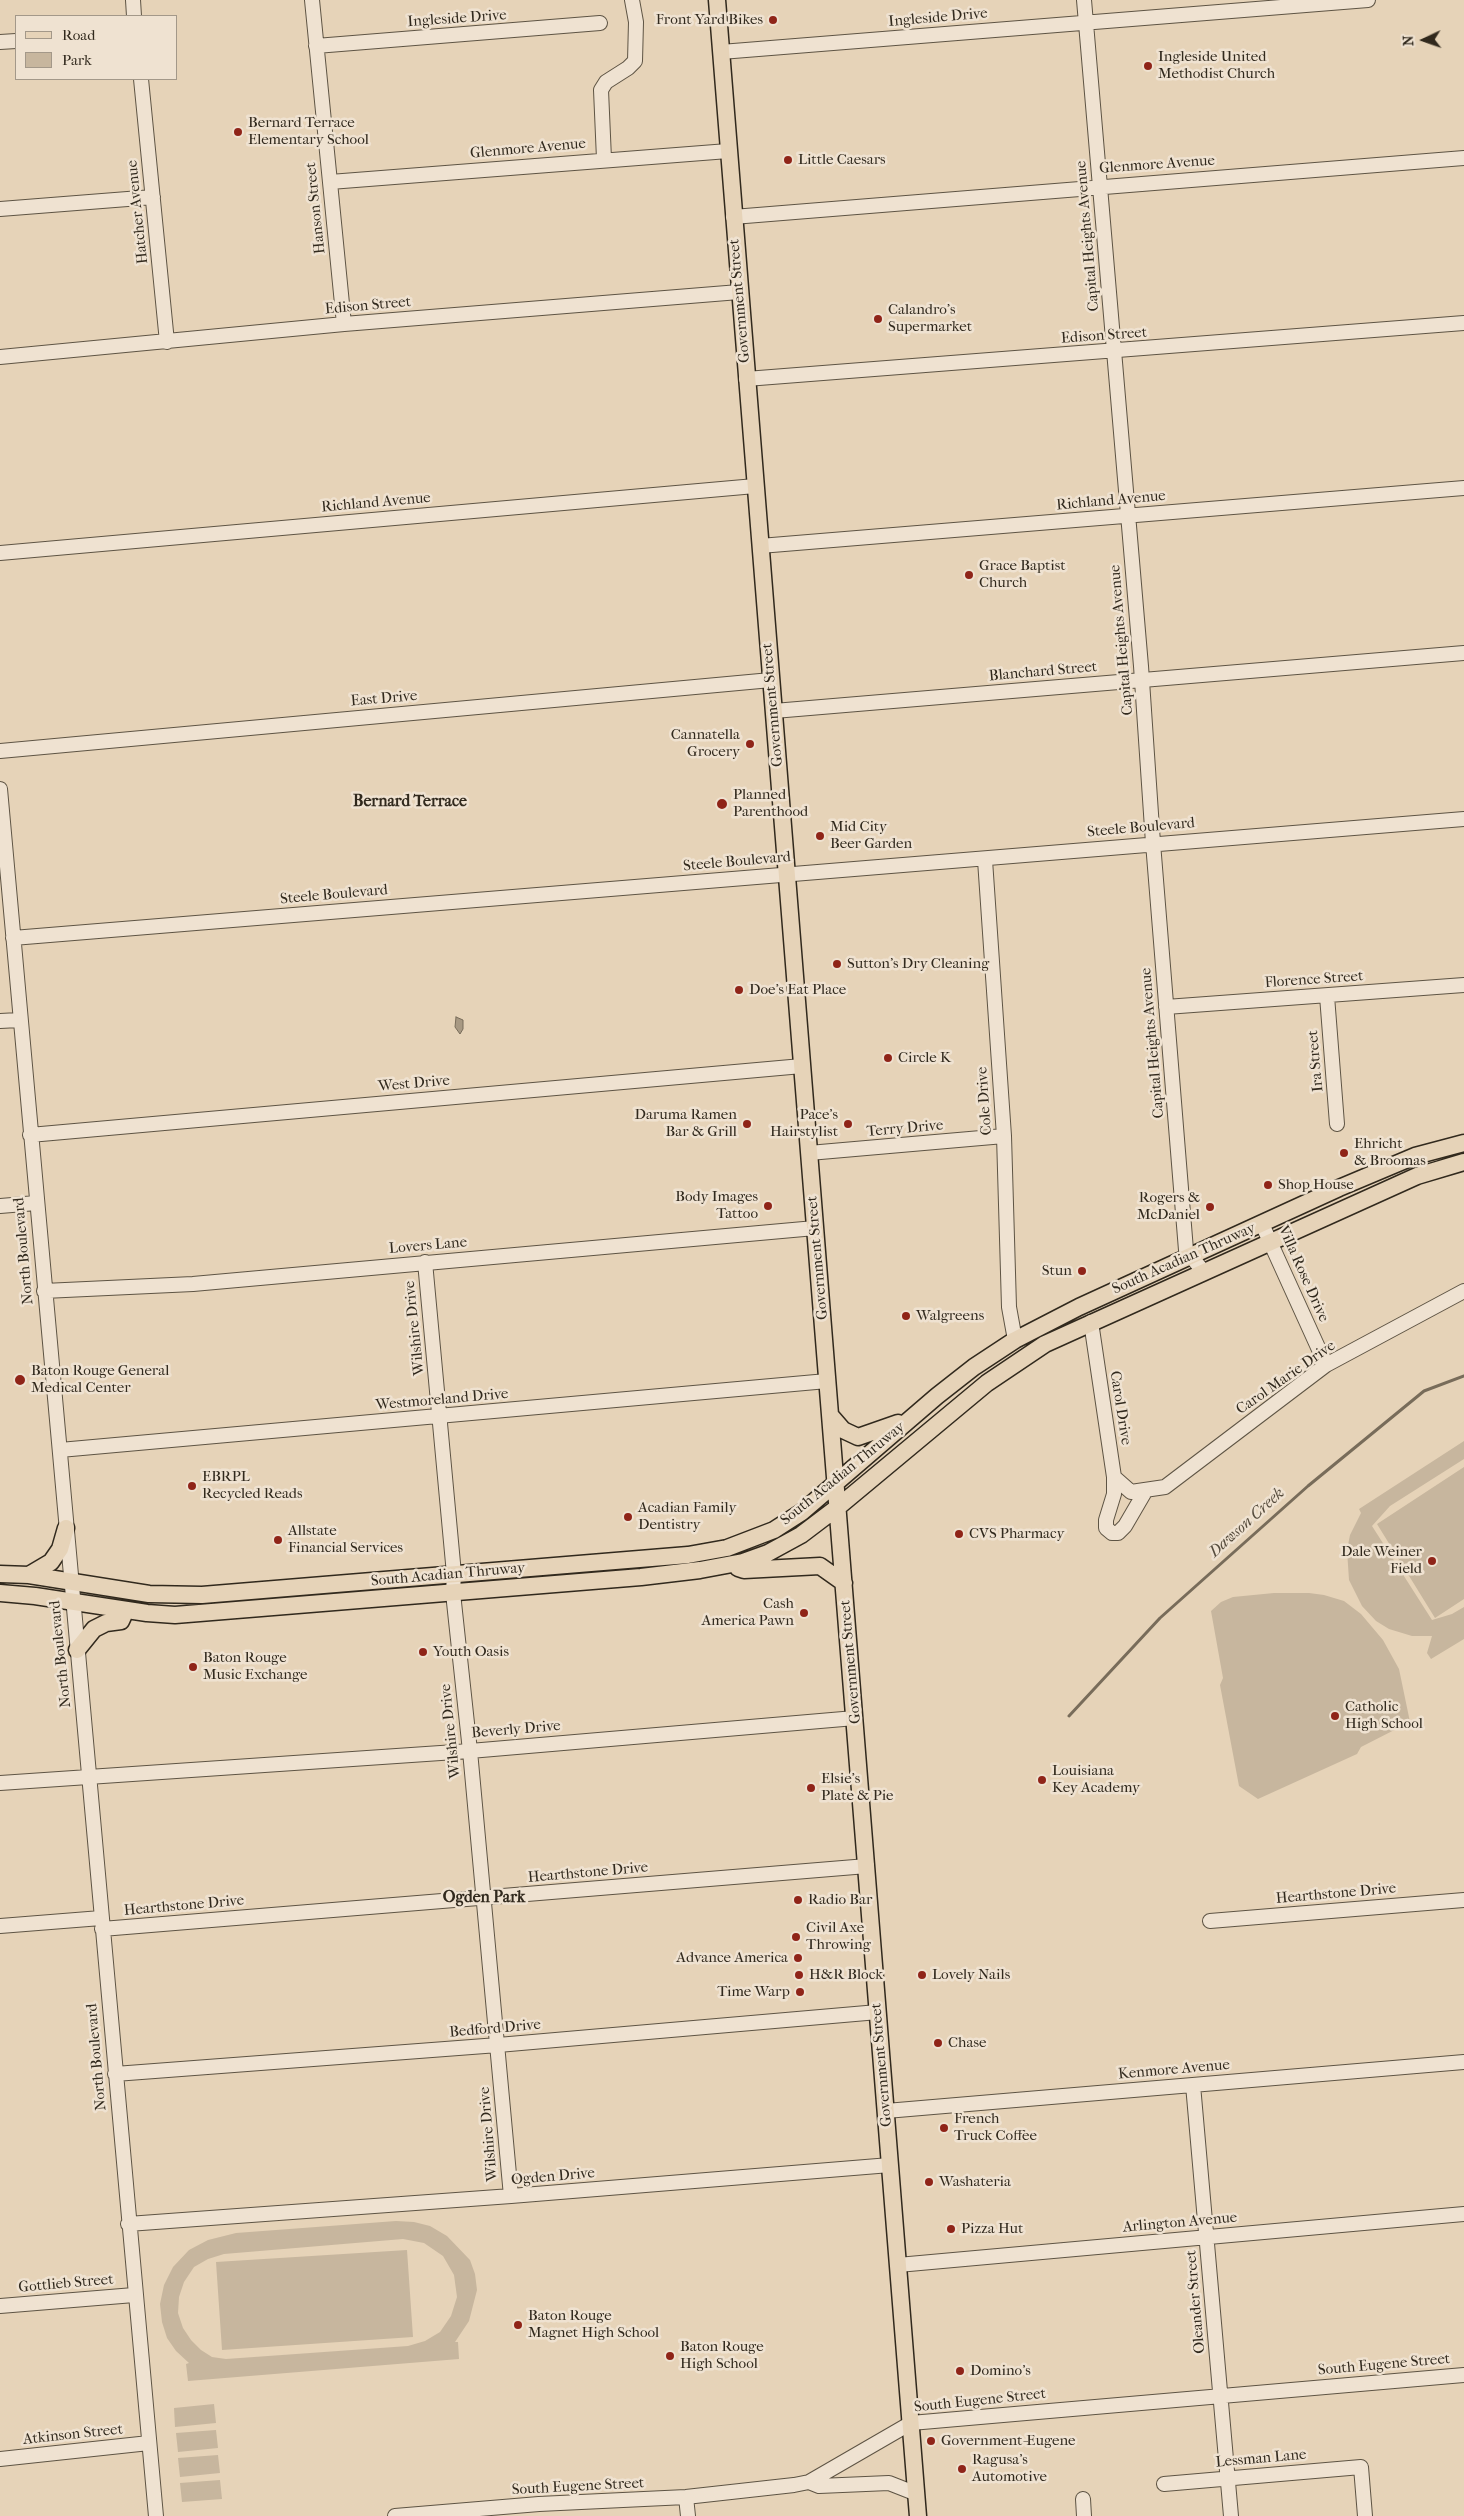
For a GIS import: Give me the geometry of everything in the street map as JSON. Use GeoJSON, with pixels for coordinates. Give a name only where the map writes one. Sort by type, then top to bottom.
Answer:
{"type":"FeatureCollection","features":[{"type":"Feature","properties":{"kind":"main road","name":"Government Street"},"geometry":{"type":"LineString","coordinates":[[717,0],[918,2516]]}},
{"type":"Feature","properties":{"kind":"main road","name":"South Acadian Thruway"},"geometry":{"type":"LineString","coordinates":[[0,1574],[29,1575],[149,1594],[194,1595],[688,1555],[727,1548],[761,1536],[788,1521],[974,1367],[1015,1340],[1079,1307],[1399,1162],[1464,1143]]}},
{"type":"Feature","properties":{"kind":"main road","name":"South Acadian Thruway"},"geometry":{"type":"LineString","coordinates":[[0,1593],[175,1615],[641,1577],[729,1565],[757,1558],[780,1547],[838,1507],[987,1383],[1045,1344],[1090,1322],[1417,1176],[1464,1162]]}},
{"type":"Feature","properties":{"kind":"main road"},"geometry":{"type":"LineString","coordinates":[[830,1415],[843,1430],[858,1437],[912,1418]]}},
{"type":"Feature","properties":{"kind":"main road"},"geometry":{"type":"LineString","coordinates":[[29,1575],[51,1562],[60,1549],[66,1528]]}},
{"type":"Feature","properties":{"kind":"main road"},"geometry":{"type":"LineString","coordinates":[[729,1565],[744,1570],[820,1566],[844,1583]]}},
{"type":"Feature","properties":{"kind":"main road"},"geometry":{"type":"LineString","coordinates":[[77,1650],[94,1629],[106,1623],[121,1621],[126,1610]]}},
{"type":"Feature","properties":{"kind":"street"},"geometry":{"type":"LineString","coordinates":[[133,0],[134,15]]}},
{"type":"Feature","properties":{"kind":"street","name":"Hanson Street"},"geometry":{"type":"LineString","coordinates":[[312,0],[344,324]]}},
{"type":"Feature","properties":{"kind":"street"},"geometry":{"type":"LineString","coordinates":[[604,159],[601,90],[606,82],[628,68],[635,61],[636,22],[632,0]]}},
{"type":"Feature","properties":{"kind":"street","name":"Capital Heights Avenue"},"geometry":{"type":"LineString","coordinates":[[1084,0],[1142,680],[1153,843],[1186,1250],[1203,1271]]}},
{"type":"Feature","properties":{"kind":"street","name":"Ingleside Drive"},"geometry":{"type":"LineString","coordinates":[[721,52],[1368,0]]}},
{"type":"Feature","properties":{"kind":"street","name":"Ingleside Drive"},"geometry":{"type":"LineString","coordinates":[[316,46],[600,23]]}},
{"type":"Feature","properties":{"kind":"street"},"geometry":{"type":"LineString","coordinates":[[0,42],[15,40]]}},
{"type":"Feature","properties":{"kind":"street","name":"Hatcher Avenue"},"geometry":{"type":"LineString","coordinates":[[140,80],[167,342]]}},
{"type":"Feature","properties":{"kind":"street","name":"Glenmore Avenue"},"geometry":{"type":"LineString","coordinates":[[330,182],[728,150]]}},
{"type":"Feature","properties":{"kind":"street","name":"Glenmore Avenue"},"geometry":{"type":"LineString","coordinates":[[733,217],[1464,158]]}},
{"type":"Feature","properties":{"kind":"street"},"geometry":{"type":"LineString","coordinates":[[0,210],[152,197]]}},
{"type":"Feature","properties":{"kind":"street","name":"Edison Street"},"geometry":{"type":"LineString","coordinates":[[0,357],[344,324],[739,292]]}},
{"type":"Feature","properties":{"kind":"street","name":"Edison Street"},"geometry":{"type":"LineString","coordinates":[[746,380],[1464,323]]}},
{"type":"Feature","properties":{"kind":"street","name":"Richland Avenue"},"geometry":{"type":"LineString","coordinates":[[0,553],[755,486]]}},
{"type":"Feature","properties":{"kind":"street","name":"Richland Avenue"},"geometry":{"type":"LineString","coordinates":[[760,546],[1464,488]]}},
{"type":"Feature","properties":{"kind":"street","name":"Blanchard Street"},"geometry":{"type":"LineString","coordinates":[[774,711],[1464,653]]}},
{"type":"Feature","properties":{"kind":"street","name":"East Drive"},"geometry":{"type":"LineString","coordinates":[[0,750],[771,680]]}},
{"type":"Feature","properties":{"kind":"street","name":"North Boulevard"},"geometry":{"type":"LineString","coordinates":[[0,789],[2,832],[60,1450],[134,2295],[156,2516]]}},
{"type":"Feature","properties":{"kind":"street","name":"Steele Boulevard"},"geometry":{"type":"LineString","coordinates":[[13,938],[787,874],[985,860],[1153,843],[1464,819]]}},
{"type":"Feature","properties":{"kind":"street","name":"Cole Drive"},"geometry":{"type":"LineString","coordinates":[[985,860],[1004,1136],[1009,1307],[1015,1340]]}},
{"type":"Feature","properties":{"kind":"street","name":"Florence Street"},"geometry":{"type":"LineString","coordinates":[[1166,1007],[1464,985]]}},
{"type":"Feature","properties":{"kind":"street","name":"Ira Street"},"geometry":{"type":"LineString","coordinates":[[1327,996],[1338,1124]]}},
{"type":"Feature","properties":{"kind":"street"},"geometry":{"type":"LineString","coordinates":[[0,1022],[19,1020]]}},
{"type":"Feature","properties":{"kind":"street","name":"West Drive"},"geometry":{"type":"LineString","coordinates":[[30,1136],[802,1066]]}},
{"type":"Feature","properties":{"kind":"street","name":"Terry Drive"},"geometry":{"type":"LineString","coordinates":[[809,1153],[1004,1136]]}},
{"type":"Feature","properties":{"kind":"street"},"geometry":{"type":"LineString","coordinates":[[0,1206],[36,1203]]}},
{"type":"Feature","properties":{"kind":"street","name":"Villa Rose Drive"},"geometry":{"type":"LineString","coordinates":[[1262,1224],[1326,1365]]}},
{"type":"Feature","properties":{"kind":"street","name":"Lovers Lane"},"geometry":{"type":"LineString","coordinates":[[44,1292],[193,1284],[815,1228]]}},
{"type":"Feature","properties":{"kind":"street","name":"Wilshire Drive"},"geometry":{"type":"LineString","coordinates":[[424,1262],[454,1574],[453,1593],[470,1751],[511,2196]]}},
{"type":"Feature","properties":{"kind":"street","name":"Carol Marie Drive"},"geometry":{"type":"LineString","coordinates":[[1114,1477],[1131,1492],[1165,1487],[1326,1365],[1464,1291]]}},
{"type":"Feature","properties":{"kind":"street","name":"Carol Drive"},"geometry":{"type":"LineString","coordinates":[[1090,1322],[1114,1477],[1114,1494],[1106,1520],[1106,1528],[1112,1533],[1118,1533],[1125,1526],[1146,1490]]}},
{"type":"Feature","properties":{"kind":"street","name":"Westmoreland Drive"},"geometry":{"type":"LineString","coordinates":[[60,1450],[827,1381]]}},
{"type":"Feature","properties":{"kind":"street","name":"Beverly Drive"},"geometry":{"type":"LineString","coordinates":[[0,1783],[470,1751],[855,1718]]}},
{"type":"Feature","properties":{"kind":"street","name":"Hearthstone Drive"},"geometry":{"type":"LineString","coordinates":[[0,1926],[102,1924],[484,1898],[867,1866]]}},
{"type":"Feature","properties":{"kind":"street","name":"Hearthstone Drive"},"geometry":{"type":"LineString","coordinates":[[1210,1921],[1464,1900]]}},
{"type":"Feature","properties":{"kind":"street","name":"Bedford Drive"},"geometry":{"type":"LineString","coordinates":[[115,2074],[498,2045],[878,2012]]}},
{"type":"Feature","properties":{"kind":"street","name":"Kenmore Avenue"},"geometry":{"type":"LineString","coordinates":[[886,2111],[1464,2062]]}},
{"type":"Feature","properties":{"kind":"street","name":"Oleander Street"},"geometry":{"type":"LineString","coordinates":[[1193,2085],[1231,2516]]}},
{"type":"Feature","properties":{"kind":"street","name":"Ogden Drive"},"geometry":{"type":"LineString","coordinates":[[128,2224],[511,2196],[890,2165]]}},
{"type":"Feature","properties":{"kind":"street","name":"Arlington Avenue"},"geometry":{"type":"LineString","coordinates":[[898,2265],[1464,2214]]}},
{"type":"Feature","properties":{"kind":"street","name":"Gottlieb Street"},"geometry":{"type":"LineString","coordinates":[[0,2306],[134,2295]]}},
{"type":"Feature","properties":{"kind":"street","name":"South Eugene Street"},"geometry":{"type":"LineString","coordinates":[[395,2516],[539,2510],[794,2485],[809,2482],[911,2423],[1464,2375]]}},
{"type":"Feature","properties":{"kind":"street","name":"Atkinson Street"},"geometry":{"type":"LineString","coordinates":[[0,2458],[150,2443]]}},
{"type":"Feature","properties":{"kind":"street","name":"Lessman Lane"},"geometry":{"type":"LineString","coordinates":[[1164,2484],[1361,2468],[1365,2516]]}},
{"type":"Feature","properties":{"kind":"street"},"geometry":{"type":"LineString","coordinates":[[809,2482],[819,2486],[889,2483],[916,2494]]}},
{"type":"Feature","properties":{"kind":"street"},"geometry":{"type":"LineString","coordinates":[[686,2497],[688,2516]]}},
{"type":"Feature","properties":{"kind":"street"},"geometry":{"type":"LineString","coordinates":[[1083,2499],[1084,2516]]}},
{"type":"Feature","properties":{"kind":"green space"},"geometry":{"type":"Polygon","coordinates":[[[1464,1441],[1464,1459],[1390,1506],[1372,1526],[1432,1620],[1452,1614],[1464,1607],[1464,1639],[1431,1659],[1427,1653],[1432,1636],[1412,1636],[1389,1629],[1376,1621],[1362,1606],[1349,1580],[1347,1550],[1350,1535],[1361,1513],[1359,1509],[1464,1441]]]}},
{"type":"Feature","properties":{"kind":"green space","name":"Dale Weiner Field"},"geometry":{"type":"Polygon","coordinates":[[[1464,1467],[1464,1599],[1435,1618],[1377,1524],[1464,1467]]]}},
{"type":"Feature","properties":{"kind":"green space"},"geometry":{"type":"Polygon","coordinates":[[[1274,1593],[1324,1595],[1344,1601],[1361,1614],[1383,1640],[1399,1669],[1410,1722],[1361,1747],[1357,1754],[1258,1799],[1239,1786],[1220,1685],[1223,1678],[1211,1611],[1221,1602],[1233,1597],[1274,1593]]]}},
{"type":"Feature","properties":{"kind":"green space"},"geometry":{"type":"Polygon","coordinates":[[[396,2221],[414,2222],[430,2226],[447,2236],[470,2260],[475,2274],[477,2290],[469,2321],[455,2342],[458,2342],[459,2359],[188,2381],[186,2364],[189,2363],[176,2351],[167,2338],[162,2322],[160,2304],[164,2285],[173,2267],[189,2250],[208,2240],[236,2233],[396,2221]],[[403,2239],[224,2254],[208,2259],[194,2267],[184,2282],[179,2297],[178,2313],[183,2328],[191,2340],[212,2357],[226,2359],[408,2346],[425,2341],[440,2332],[451,2316],[457,2297],[454,2275],[443,2256],[424,2243],[403,2239]]]}},
{"type":"Feature","properties":{"kind":"green space"},"geometry":{"type":"Polygon","coordinates":[[[407,2250],[413,2337],[222,2350],[216,2262],[407,2250]]]}},
{"type":"Feature","properties":{"kind":"green space"},"geometry":{"type":"Polygon","coordinates":[[[214,2404],[216,2423],[175,2427],[174,2408],[214,2404]]]}},
{"type":"Feature","properties":{"kind":"green space"},"geometry":{"type":"Polygon","coordinates":[[[216,2430],[218,2448],[178,2452],[176,2433],[216,2430]]]}},
{"type":"Feature","properties":{"kind":"green space"},"geometry":{"type":"Polygon","coordinates":[[[218,2455],[220,2473],[180,2477],[178,2458],[218,2455]]]}},
{"type":"Feature","properties":{"kind":"green space"},"geometry":{"type":"Polygon","coordinates":[[[220,2480],[222,2499],[182,2502],[180,2483],[220,2480]]]}},
{"type":"Feature","properties":{"kind":"shaded area"},"geometry":{"type":"Polygon","coordinates":[[[456,1017],[463,1020],[463,1029],[460,1034],[455,1027],[456,1017]]]}},
{"type":"Feature","properties":{"kind":"waterway","name":"Dawson Creek"},"geometry":{"type":"LineString","coordinates":[[1069,1716],[1160,1618],[1308,1486],[1424,1391],[1464,1376]]}},
{"type":"Feature","properties":{"kind":"place","name":"Front Yard Bikes"},"geometry":{"type":"Point","coordinates":[773,20]}},
{"type":"Feature","properties":{"kind":"place","name":"Ingleside United Methodist Church"},"geometry":{"type":"Point","coordinates":[1148,66]}},
{"type":"Feature","properties":{"kind":"place","name":"Bernard Terrace Elementary School"},"geometry":{"type":"Point","coordinates":[238,132]}},
{"type":"Feature","properties":{"kind":"place","name":"Little Caesars"},"geometry":{"type":"Point","coordinates":[788,160]}},
{"type":"Feature","properties":{"kind":"place","name":"Calandro's Supermarket"},"geometry":{"type":"Point","coordinates":[878,319]}},
{"type":"Feature","properties":{"kind":"place","name":"Grace Baptist Church"},"geometry":{"type":"Point","coordinates":[969,575]}},
{"type":"Feature","properties":{"kind":"place","name":"Cannatella Grocery"},"geometry":{"type":"Point","coordinates":[750,744]}},
{"type":"Feature","properties":{"kind":"place","name":"Planned Parenthood"},"geometry":{"type":"Point","coordinates":[722,804]}},
{"type":"Feature","properties":{"kind":"place","name":"Mid City Beer Garden"},"geometry":{"type":"Point","coordinates":[820,836]}},
{"type":"Feature","properties":{"kind":"place","name":"Sutton's Dry Cleaning"},"geometry":{"type":"Point","coordinates":[837,964]}},
{"type":"Feature","properties":{"kind":"place","name":"Doe's Eat Place"},"geometry":{"type":"Point","coordinates":[739,990]}},
{"type":"Feature","properties":{"kind":"place","name":"Circle K"},"geometry":{"type":"Point","coordinates":[888,1058]}},
{"type":"Feature","properties":{"kind":"place","name":"Daruma Ramen Bar & Grill"},"geometry":{"type":"Point","coordinates":[747,1124]}},
{"type":"Feature","properties":{"kind":"place","name":"Pace's Hairstylist"},"geometry":{"type":"Point","coordinates":[848,1124]}},
{"type":"Feature","properties":{"kind":"place","name":"Ehricht & Broomas"},"geometry":{"type":"Point","coordinates":[1344,1153]}},
{"type":"Feature","properties":{"kind":"place","name":"Shop House"},"geometry":{"type":"Point","coordinates":[1268,1185]}},
{"type":"Feature","properties":{"kind":"place","name":"Body Images Tattoo"},"geometry":{"type":"Point","coordinates":[768,1206]}},
{"type":"Feature","properties":{"kind":"place","name":"Rogers & McDaniel"},"geometry":{"type":"Point","coordinates":[1210,1207]}},
{"type":"Feature","properties":{"kind":"place","name":"Stun"},"geometry":{"type":"Point","coordinates":[1082,1271]}},
{"type":"Feature","properties":{"kind":"place","name":"Walgreens"},"geometry":{"type":"Point","coordinates":[906,1316]}},
{"type":"Feature","properties":{"kind":"place","name":"Baton Rouge General Medical Center"},"geometry":{"type":"Point","coordinates":[20,1380]}},
{"type":"Feature","properties":{"kind":"place","name":"EBRPL Recycled Reads"},"geometry":{"type":"Point","coordinates":[192,1486]}},
{"type":"Feature","properties":{"kind":"place","name":"Acadian Family Dentistry"},"geometry":{"type":"Point","coordinates":[628,1517]}},
{"type":"Feature","properties":{"kind":"place","name":"CVS Pharmacy"},"geometry":{"type":"Point","coordinates":[959,1534]}},
{"type":"Feature","properties":{"kind":"place","name":"Allstate Financial Services"},"geometry":{"type":"Point","coordinates":[278,1540]}},
{"type":"Feature","properties":{"kind":"place","name":"Dale Weiner Field"},"geometry":{"type":"Point","coordinates":[1432,1561]}},
{"type":"Feature","properties":{"kind":"place","name":"Cash America Pawn"},"geometry":{"type":"Point","coordinates":[804,1613]}},
{"type":"Feature","properties":{"kind":"place","name":"Youth Oasis"},"geometry":{"type":"Point","coordinates":[423,1652]}},
{"type":"Feature","properties":{"kind":"place","name":"Baton Rouge Music Exchange"},"geometry":{"type":"Point","coordinates":[193,1667]}},
{"type":"Feature","properties":{"kind":"place","name":"Catholic High School"},"geometry":{"type":"Point","coordinates":[1335,1716]}},
{"type":"Feature","properties":{"kind":"place","name":"Louisiana Key Academy"},"geometry":{"type":"Point","coordinates":[1042,1780]}},
{"type":"Feature","properties":{"kind":"place","name":"Elsie's Plate & Pie"},"geometry":{"type":"Point","coordinates":[811,1788]}},
{"type":"Feature","properties":{"kind":"place","name":"Radio Bar"},"geometry":{"type":"Point","coordinates":[798,1900]}},
{"type":"Feature","properties":{"kind":"place","name":"Civil Axe Throwing"},"geometry":{"type":"Point","coordinates":[796,1937]}},
{"type":"Feature","properties":{"kind":"place","name":"Advance America"},"geometry":{"type":"Point","coordinates":[798,1958]}},
{"type":"Feature","properties":{"kind":"place","name":"H&R Block"},"geometry":{"type":"Point","coordinates":[799,1975]}},
{"type":"Feature","properties":{"kind":"place","name":"Lovely Nails"},"geometry":{"type":"Point","coordinates":[922,1975]}},
{"type":"Feature","properties":{"kind":"place","name":"Time Warp"},"geometry":{"type":"Point","coordinates":[800,1992]}},
{"type":"Feature","properties":{"kind":"place","name":"Chase"},"geometry":{"type":"Point","coordinates":[938,2043]}},
{"type":"Feature","properties":{"kind":"place","name":"French Truck Coffee"},"geometry":{"type":"Point","coordinates":[944,2128]}},
{"type":"Feature","properties":{"kind":"place","name":"Washateria"},"geometry":{"type":"Point","coordinates":[929,2182]}},
{"type":"Feature","properties":{"kind":"place","name":"Pizza Hut"},"geometry":{"type":"Point","coordinates":[951,2229]}},
{"type":"Feature","properties":{"kind":"place","name":"Baton Rouge Magnet High School"},"geometry":{"type":"Point","coordinates":[518,2325]}},
{"type":"Feature","properties":{"kind":"place","name":"Baton Rouge High School"},"geometry":{"type":"Point","coordinates":[670,2356]}},
{"type":"Feature","properties":{"kind":"place","name":"Domino's"},"geometry":{"type":"Point","coordinates":[960,2371]}},
{"type":"Feature","properties":{"kind":"place","name":"Government-Eugene"},"geometry":{"type":"Point","coordinates":[931,2441]}},
{"type":"Feature","properties":{"kind":"place","name":"Ragusa's Automotive"},"geometry":{"type":"Point","coordinates":[962,2469]}},
{"type":"Feature","properties":{"kind":"district","name":"Bernard Terrace"},"geometry":{"type":"Point","coordinates":[410,802]}},
{"type":"Feature","properties":{"kind":"district","name":"Ogden Park"},"geometry":{"type":"Point","coordinates":[484,1898]}}]}
